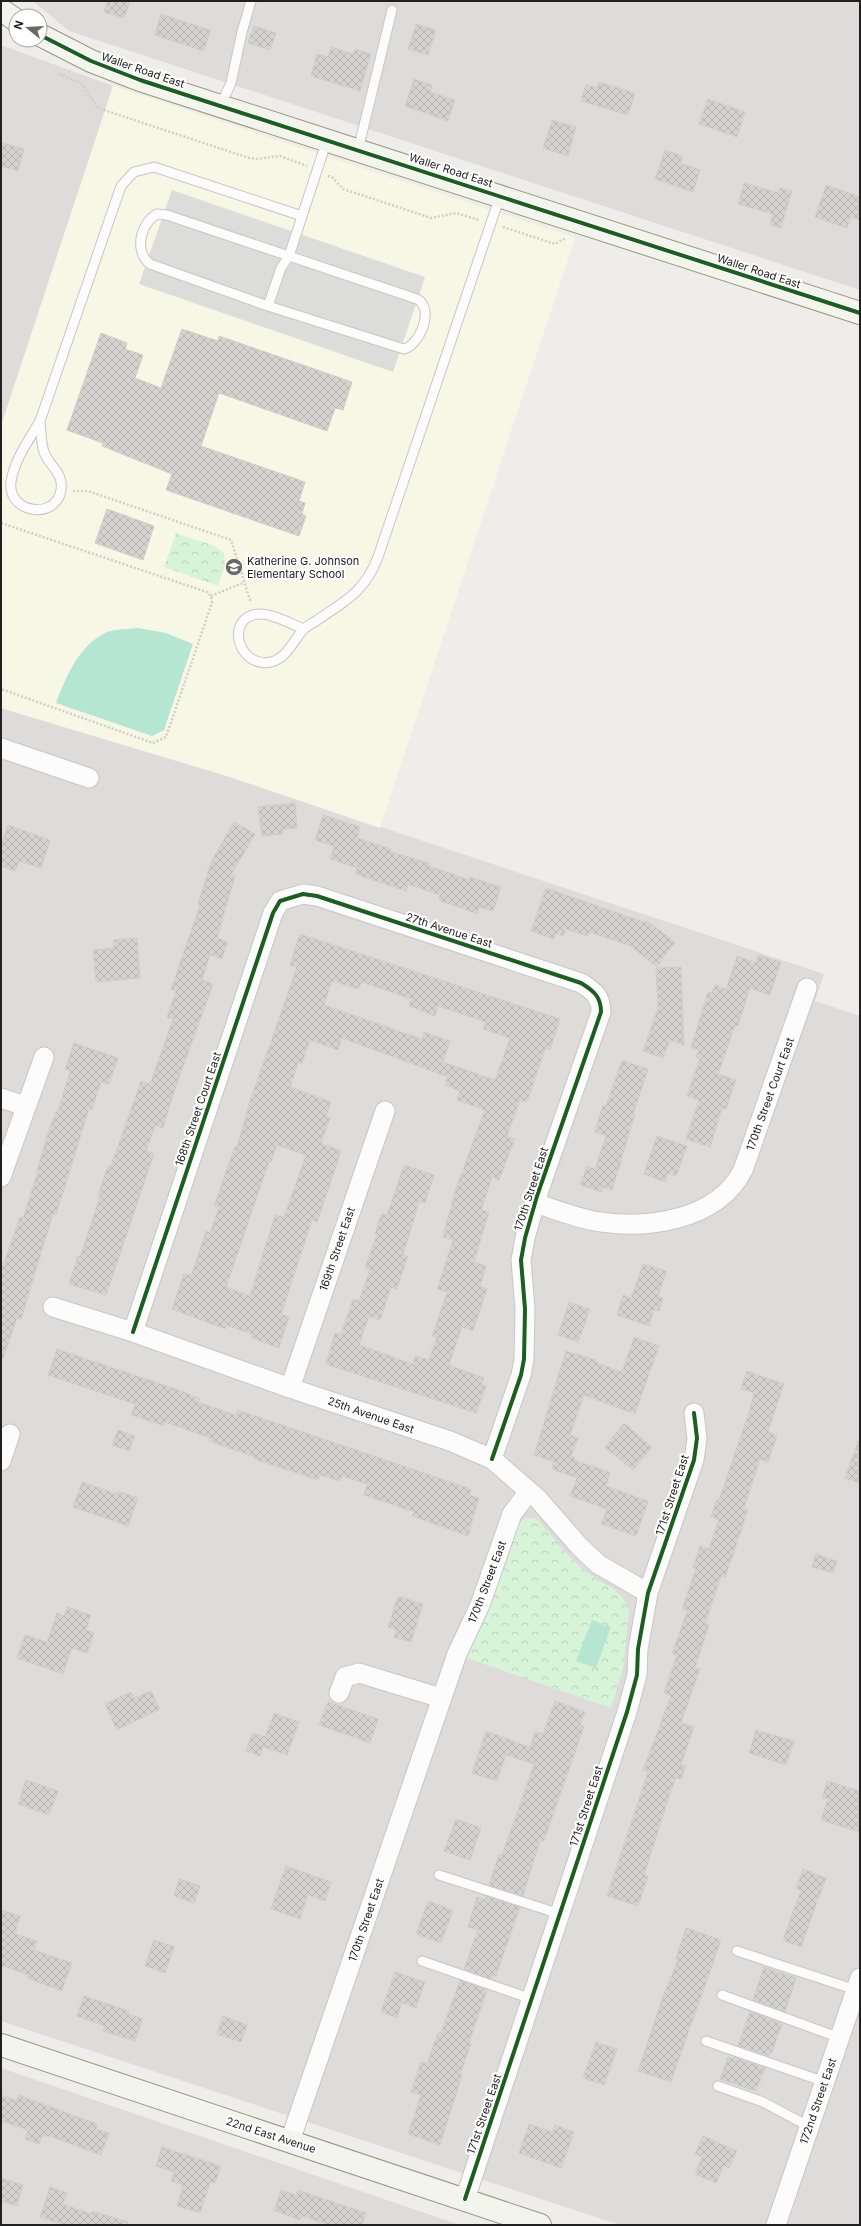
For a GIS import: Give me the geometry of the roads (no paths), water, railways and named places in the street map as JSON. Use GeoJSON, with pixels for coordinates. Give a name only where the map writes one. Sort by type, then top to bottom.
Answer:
{"type":"FeatureCollection","features":[{"type":"Feature","properties":{"kind":"street","name":"Waller Road East"},"geometry":{"type":"LineString","coordinates":[[48,39],[91,61],[140,80],[860,313]]}},
{"type":"Feature","properties":{"kind":"street"},"geometry":{"type":"LineString","coordinates":[[1,748],[89,778]]}},
{"type":"Feature","properties":{"kind":"street","name":"27th Avenue East"},"geometry":{"type":"LineString","coordinates":[[289,897],[303,894],[318,896],[581,983],[591,989],[599,998]]}},
{"type":"Feature","properties":{"kind":"street","name":"168th Street Court East"},"geometry":{"type":"LineString","coordinates":[[133,1332],[273,913],[280,901],[289,897]]}},
{"type":"Feature","properties":{"kind":"street","name":"170th Street Court East"},"geometry":{"type":"LineString","coordinates":[[535,1203],[593,1220],[632,1224],[691,1214],[710,1206],[725,1196],[737,1181],[743,1170],[807,988]]}},
{"type":"Feature","properties":{"kind":"street","name":"170th Street East"},"geometry":{"type":"LineString","coordinates":[[492,1459],[521,1376],[524,1359],[526,1309],[521,1260],[535,1203],[601,1012],[599,998]]}},
{"type":"Feature","properties":{"kind":"street"},"geometry":{"type":"LineString","coordinates":[[1,1177],[25,1106],[44,1057]]}},
{"type":"Feature","properties":{"kind":"street"},"geometry":{"type":"LineString","coordinates":[[1,1098],[25,1106]]}},
{"type":"Feature","properties":{"kind":"street","name":"169th Street East"},"geometry":{"type":"LineString","coordinates":[[290,1388],[385,1110]]}},
{"type":"Feature","properties":{"kind":"street","name":"25th Avenue East"},"geometry":{"type":"LineString","coordinates":[[53,1307],[133,1332],[290,1388],[450,1441],[492,1459],[529,1491],[579,1546],[598,1564],[648,1593]]}},
{"type":"Feature","properties":{"kind":"street","name":"171st Street East"},"geometry":{"type":"LineString","coordinates":[[465,2199],[627,1712],[637,1675],[638,1649],[648,1593],[694,1460],[697,1438],[694,1413]]}},
{"type":"Feature","properties":{"kind":"street"},"geometry":{"type":"LineString","coordinates":[[1,1461],[10,1434]]}},
{"type":"Feature","properties":{"kind":"street","name":"170th Street East"},"geometry":{"type":"LineString","coordinates":[[290,2141],[457,1654],[480,1605],[512,1514],[529,1491]]}},
{"type":"Feature","properties":{"kind":"street"},"geometry":{"type":"LineString","coordinates":[[339,1694],[345,1677],[360,1673],[441,1698]]}},
{"type":"Feature","properties":{"kind":"street","name":"172nd Street East"},"geometry":{"type":"LineString","coordinates":[[776,2225],[858,1984]]}},
{"type":"Feature","properties":{"kind":"street","name":"22nd East Avenue"},"geometry":{"type":"LineString","coordinates":[[1,2045],[540,2225]]}},
{"type":"Feature","properties":{"kind":"lane"},"geometry":{"type":"LineString","coordinates":[[220,106],[231,83],[242,32],[251,1]]}},
{"type":"Feature","properties":{"kind":"lane"},"geometry":{"type":"LineString","coordinates":[[358,150],[392,10]]}},
{"type":"Feature","properties":{"kind":"lane"},"geometry":{"type":"LineString","coordinates":[[268,306],[281,268],[289,256],[327,140]]}},
{"type":"Feature","properties":{"kind":"lane"},"geometry":{"type":"LineString","coordinates":[[40,421],[44,452],[60,475],[61,490],[55,502],[46,509],[38,510],[26,508],[16,500],[13,494],[11,482],[22,452],[40,421],[121,186],[134,172],[154,167],[302,216]]}},
{"type":"Feature","properties":{"kind":"lane"},"geometry":{"type":"LineString","coordinates":[[304,629],[268,615],[254,615],[248,618],[239,629],[239,642],[245,653],[261,662],[272,662],[285,654],[304,629],[359,591],[374,568],[500,196]]}},
{"type":"Feature","properties":{"kind":"lane"},"geometry":{"type":"LineString","coordinates":[[157,214],[167,215],[420,301],[424,315],[418,339],[411,348],[404,349],[394,348],[268,306],[150,264],[143,259],[140,250],[140,242],[147,224],[157,214]]}},
{"type":"Feature","properties":{"kind":"lane"},"geometry":{"type":"LineString","coordinates":[[439,1875],[560,1914]]}},
{"type":"Feature","properties":{"kind":"lane"},"geometry":{"type":"LineString","coordinates":[[737,1951],[858,1984]]}},
{"type":"Feature","properties":{"kind":"lane"},"geometry":{"type":"LineString","coordinates":[[422,1962],[532,1999]]}},
{"type":"Feature","properties":{"kind":"lane"},"geometry":{"type":"LineString","coordinates":[[722,1995],[840,2038]]}},
{"type":"Feature","properties":{"kind":"lane"},"geometry":{"type":"LineString","coordinates":[[706,2041],[825,2082]]}},
{"type":"Feature","properties":{"kind":"lane"},"geometry":{"type":"LineString","coordinates":[[718,2086],[763,2102],[810,2127]]}},
{"type":"Feature","properties":{"kind":"place","name":"Katherine G. Johnson Elementary School"},"geometry":{"type":"Point","coordinates":[234,567]}}]}
